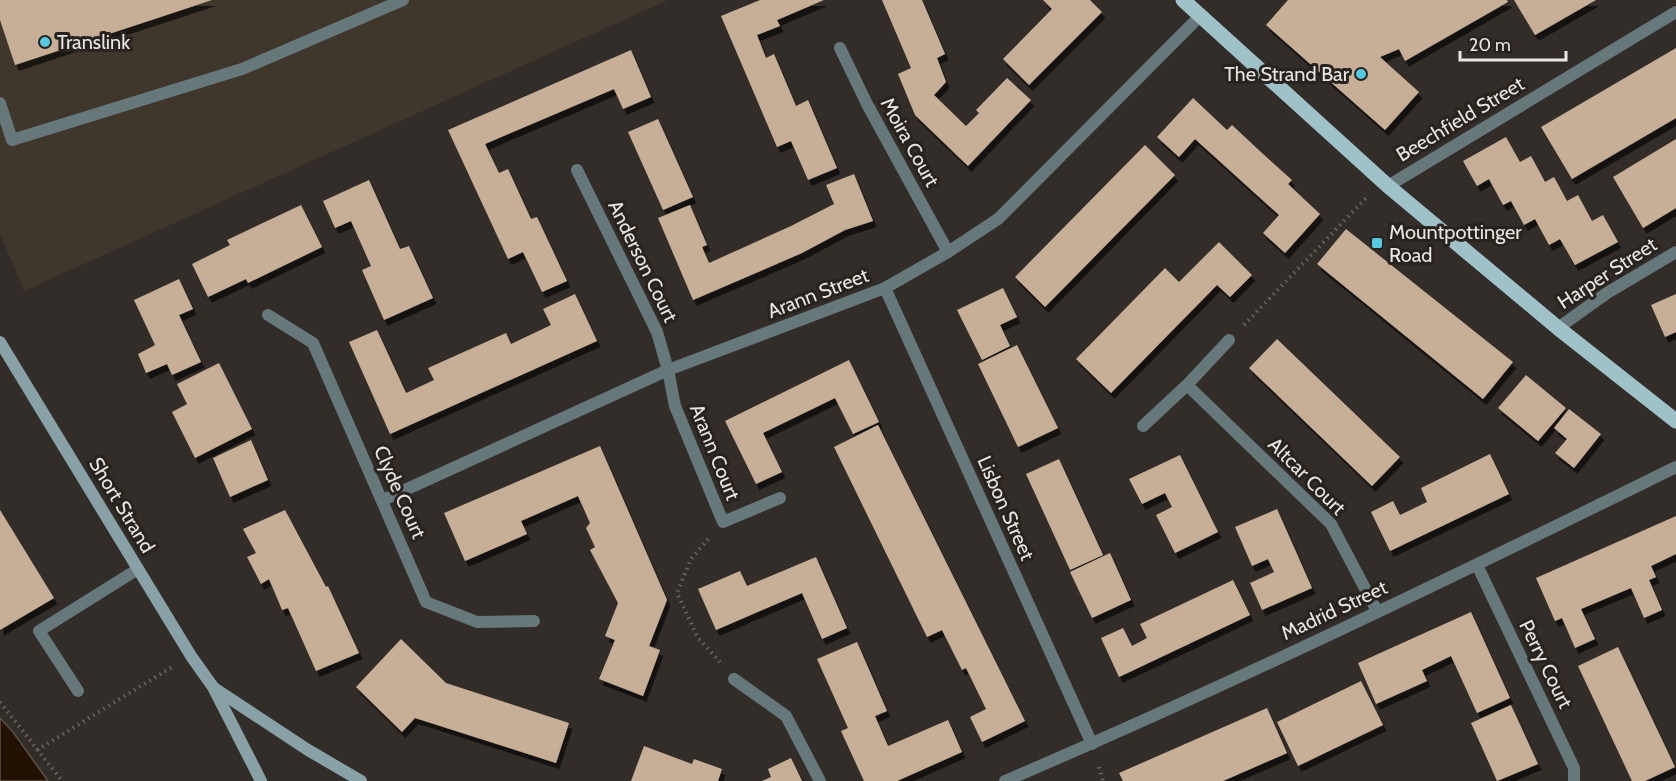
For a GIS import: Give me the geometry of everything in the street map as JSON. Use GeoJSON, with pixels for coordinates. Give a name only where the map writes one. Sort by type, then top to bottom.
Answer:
{"type":"FeatureCollection","features":[{"type":"Feature","properties":{"kind":"main road"},"geometry":{"type":"LineString","coordinates":[[1182,0],[1385,183],[1558,328],[1676,421]]}},
{"type":"Feature","properties":{"kind":"main road","name":"Short Strand"},"geometry":{"type":"LineString","coordinates":[[0,342],[191,656],[213,687],[261,781]]}},
{"type":"Feature","properties":{"kind":"main road","name":"Short Strand"},"geometry":{"type":"LineString","coordinates":[[213,687],[308,750],[361,781]]}},
{"type":"Feature","properties":{"kind":"street"},"geometry":{"type":"LineString","coordinates":[[0,103],[6,141],[243,69],[403,0]]}},
{"type":"Feature","properties":{"kind":"street","name":"Beechfield Street"},"geometry":{"type":"LineString","coordinates":[[1385,183],[1676,12]]}},
{"type":"Feature","properties":{"kind":"street","name":"Arann Street"},"geometry":{"type":"LineString","coordinates":[[383,500],[668,370],[885,288],[948,252],[998,219],[1199,17]]}},
{"type":"Feature","properties":{"kind":"street","name":"Moira Court"},"geometry":{"type":"LineString","coordinates":[[840,48],[867,104],[948,252]]}},
{"type":"Feature","properties":{"kind":"street","name":"Anderson Court"},"geometry":{"type":"LineString","coordinates":[[577,170],[657,332],[668,370]]}},
{"type":"Feature","properties":{"kind":"street","name":"Harper Street"},"geometry":{"type":"LineString","coordinates":[[1558,328],[1607,293],[1676,252]]}},
{"type":"Feature","properties":{"kind":"street","name":"Lisbon Street"},"geometry":{"type":"LineString","coordinates":[[885,288],[1092,744]]}},
{"type":"Feature","properties":{"kind":"street","name":"Clyde Court"},"geometry":{"type":"LineString","coordinates":[[268,315],[313,344],[426,602],[477,622],[534,621]]}},
{"type":"Feature","properties":{"kind":"street"},"geometry":{"type":"LineString","coordinates":[[1143,426],[1187,385],[1229,340]]}},
{"type":"Feature","properties":{"kind":"street","name":"Arann Court"},"geometry":{"type":"LineString","coordinates":[[668,370],[675,406],[723,522],[780,498]]}},
{"type":"Feature","properties":{"kind":"street","name":"Altcar Court"},"geometry":{"type":"LineString","coordinates":[[1187,385],[1331,524],[1377,611]]}},
{"type":"Feature","properties":{"kind":"street","name":"Madrid Street"},"geometry":{"type":"LineString","coordinates":[[1005,781],[1092,744],[1477,565],[1676,467]]}},
{"type":"Feature","properties":{"kind":"street","name":"Perry Court"},"geometry":{"type":"LineString","coordinates":[[1477,565],[1574,768],[1574,781]]}},
{"type":"Feature","properties":{"kind":"street"},"geometry":{"type":"LineString","coordinates":[[78,691],[39,631],[138,569]]}},
{"type":"Feature","properties":{"kind":"street"},"geometry":{"type":"LineString","coordinates":[[734,679],[786,716],[820,781]]}},
{"type":"Feature","properties":{"kind":"path"},"geometry":{"type":"LineString","coordinates":[[1229,340],[1385,183]]}},
{"type":"Feature","properties":{"kind":"path"},"geometry":{"type":"LineString","coordinates":[[723,522],[691,559],[677,593],[698,638],[734,679]]}},
{"type":"Feature","properties":{"kind":"path"},"geometry":{"type":"LineString","coordinates":[[37,750],[191,656]]}},
{"type":"Feature","properties":{"kind":"path"},"geometry":{"type":"LineString","coordinates":[[0,702],[62,781]]}},
{"type":"Feature","properties":{"kind":"shaded area"},"geometry":{"type":"Polygon","coordinates":[[[0,0],[668,0],[24,291],[0,234],[0,0]]]}},
{"type":"Feature","properties":{"kind":"shaded area"},"geometry":{"type":"Polygon","coordinates":[[[0,718],[13,732],[48,781],[0,781],[0,718]]]}},
{"type":"Feature","properties":{"kind":"building","name":"Translink"},"geometry":{"type":"Polygon","coordinates":[[[0,0],[212,0],[15,65],[0,20],[0,0]]]}},
{"type":"Feature","properties":{"kind":"building"},"geometry":{"type":"Polygon","coordinates":[[[760,0],[824,0],[777,20],[780,26],[757,35],[766,58],[774,54],[796,106],[808,100],[837,168],[808,180],[791,141],[777,147],[721,16],[760,0]]]}},
{"type":"Feature","properties":{"kind":"building"},"geometry":{"type":"Polygon","coordinates":[[[882,0],[922,0],[945,54],[937,58],[946,82],[934,95],[966,126],[979,113],[976,110],[1007,78],[1031,100],[968,166],[915,115],[898,74],[911,68],[882,0]]]}},
{"type":"Feature","properties":{"kind":"building"},"geometry":{"type":"Polygon","coordinates":[[[1043,0],[1090,0],[1102,12],[1029,85],[1003,59],[1052,9],[1043,0]]]}},
{"type":"Feature","properties":{"kind":"building"},"geometry":{"type":"Polygon","coordinates":[[[1288,0],[1507,0],[1508,2],[1405,61],[1399,49],[1380,57],[1419,92],[1385,130],[1266,25],[1288,0]]]}},
{"type":"Feature","properties":{"kind":"building"},"geometry":{"type":"Polygon","coordinates":[[[1514,0],[1596,0],[1535,35],[1514,0]]]}},
{"type":"Feature","properties":{"kind":"building"},"geometry":{"type":"Polygon","coordinates":[[[1676,48],[1676,118],[1572,179],[1541,127],[1676,48]]]}},
{"type":"Feature","properties":{"kind":"building"},"geometry":{"type":"Polygon","coordinates":[[[631,50],[651,97],[623,109],[614,89],[485,144],[499,173],[508,169],[531,219],[537,217],[567,281],[542,292],[523,252],[508,259],[448,130],[631,50]]]}},
{"type":"Feature","properties":{"kind":"building"},"geometry":{"type":"Polygon","coordinates":[[[1193,98],[1227,130],[1232,125],[1292,180],[1288,184],[1320,214],[1285,253],[1263,233],[1279,215],[1195,139],[1179,157],[1157,137],[1193,98]]]}},
{"type":"Feature","properties":{"kind":"building"},"geometry":{"type":"Polygon","coordinates":[[[658,119],[693,197],[663,210],[628,132],[658,119]]]}},
{"type":"Feature","properties":{"kind":"building"},"geometry":{"type":"Polygon","coordinates":[[[1506,137],[1520,162],[1531,156],[1545,182],[1554,177],[1567,201],[1578,195],[1592,221],[1603,215],[1618,242],[1575,265],[1560,239],[1549,245],[1535,219],[1524,225],[1511,201],[1503,205],[1489,179],[1477,186],[1463,161],[1506,137]]]}},
{"type":"Feature","properties":{"kind":"building"},"geometry":{"type":"Polygon","coordinates":[[[1676,139],[1676,208],[1643,228],[1613,177],[1676,139]]]}},
{"type":"Feature","properties":{"kind":"building"},"geometry":{"type":"Polygon","coordinates":[[[1145,145],[1175,175],[1045,307],[1015,277],[1145,145]]]}},
{"type":"Feature","properties":{"kind":"building"},"geometry":{"type":"Polygon","coordinates":[[[854,174],[873,221],[845,230],[802,253],[693,300],[658,218],[690,205],[707,245],[702,247],[709,263],[834,204],[826,185],[854,174]]]}},
{"type":"Feature","properties":{"kind":"building"},"geometry":{"type":"Polygon","coordinates":[[[369,180],[400,249],[409,246],[433,298],[384,320],[362,270],[371,266],[351,221],[335,228],[323,201],[369,180]]]}},
{"type":"Feature","properties":{"kind":"building"},"geometry":{"type":"Polygon","coordinates":[[[301,205],[322,247],[248,283],[246,279],[208,297],[192,264],[230,245],[227,240],[301,205]]]}},
{"type":"Feature","properties":{"kind":"building"},"geometry":{"type":"Polygon","coordinates":[[[1346,229],[1513,362],[1483,399],[1317,264],[1346,229]]]}},
{"type":"Feature","properties":{"kind":"building"},"geometry":{"type":"Polygon","coordinates":[[[1219,242],[1252,275],[1230,297],[1217,285],[1111,393],[1076,359],[1165,268],[1179,282],[1219,242]]]}},
{"type":"Feature","properties":{"kind":"building"},"geometry":{"type":"Polygon","coordinates":[[[179,279],[193,309],[179,315],[201,362],[172,375],[167,364],[146,373],[138,354],[155,345],[134,300],[179,279]]]}},
{"type":"Feature","properties":{"kind":"building"},"geometry":{"type":"Polygon","coordinates":[[[1003,288],[1017,317],[1000,325],[1010,346],[982,360],[957,310],[1003,288]]]}},
{"type":"Feature","properties":{"kind":"building"},"geometry":{"type":"Polygon","coordinates":[[[575,294],[597,341],[390,434],[349,342],[377,330],[406,393],[434,380],[428,368],[506,333],[511,344],[551,325],[543,309],[575,294]]]}},
{"type":"Feature","properties":{"kind":"building"},"geometry":{"type":"Polygon","coordinates":[[[1676,294],[1676,332],[1665,337],[1651,305],[1676,294]]]}},
{"type":"Feature","properties":{"kind":"building"},"geometry":{"type":"Polygon","coordinates":[[[1277,339],[1400,457],[1372,486],[1249,368],[1277,339]]]}},
{"type":"Feature","properties":{"kind":"building"},"geometry":{"type":"Polygon","coordinates":[[[1017,345],[1058,428],[1018,447],[978,364],[1017,345]]]}},
{"type":"Feature","properties":{"kind":"building"},"geometry":{"type":"Polygon","coordinates":[[[849,360],[879,422],[853,434],[835,398],[763,433],[782,472],[756,484],[725,421],[849,360]]]}},
{"type":"Feature","properties":{"kind":"building"},"geometry":{"type":"Polygon","coordinates":[[[219,363],[252,429],[195,458],[172,412],[187,404],[177,384],[219,363]]]}},
{"type":"Feature","properties":{"kind":"building"},"geometry":{"type":"Polygon","coordinates":[[[1526,375],[1566,408],[1538,441],[1498,408],[1526,375]]]}},
{"type":"Feature","properties":{"kind":"building"},"geometry":{"type":"Polygon","coordinates":[[[1569,409],[1601,434],[1574,468],[1555,453],[1567,439],[1554,428],[1569,409]]]}},
{"type":"Feature","properties":{"kind":"building"},"geometry":{"type":"Polygon","coordinates":[[[878,425],[1025,721],[982,742],[970,717],[986,709],[966,668],[962,670],[942,630],[927,637],[834,447],[878,425]]]}},
{"type":"Feature","properties":{"kind":"building"},"geometry":{"type":"Polygon","coordinates":[[[251,440],[268,480],[230,497],[213,458],[251,440]]]}},
{"type":"Feature","properties":{"kind":"building"},"geometry":{"type":"Polygon","coordinates":[[[600,446],[667,600],[649,646],[660,650],[643,696],[599,679],[615,640],[605,636],[618,603],[590,550],[595,547],[586,528],[590,523],[578,496],[521,521],[527,534],[465,561],[444,513],[600,446]]]}},
{"type":"Feature","properties":{"kind":"building"},"geometry":{"type":"Polygon","coordinates":[[[1490,454],[1509,494],[1390,551],[1371,512],[1393,501],[1400,515],[1427,502],[1421,488],[1490,454]]]}},
{"type":"Feature","properties":{"kind":"building"},"geometry":{"type":"Polygon","coordinates":[[[1180,455],[1218,532],[1175,553],[1156,515],[1172,507],[1165,493],[1142,504],[1129,479],[1180,455]]]}},
{"type":"Feature","properties":{"kind":"building"},"geometry":{"type":"Polygon","coordinates":[[[1059,459],[1103,555],[1070,570],[1026,474],[1059,459]]]}},
{"type":"Feature","properties":{"kind":"building"},"geometry":{"type":"Polygon","coordinates":[[[1277,509],[1312,588],[1262,610],[1250,583],[1274,572],[1268,559],[1252,566],[1235,527],[1277,509]]]}},
{"type":"Feature","properties":{"kind":"building"},"geometry":{"type":"Polygon","coordinates":[[[0,510],[54,598],[0,630],[0,510]]]}},
{"type":"Feature","properties":{"kind":"building"},"geometry":{"type":"Polygon","coordinates":[[[285,510],[326,587],[328,586],[359,653],[316,671],[288,608],[282,610],[269,579],[261,584],[247,557],[256,553],[243,529],[285,510]]]}},
{"type":"Feature","properties":{"kind":"building"},"geometry":{"type":"Polygon","coordinates":[[[1676,516],[1676,554],[1651,566],[1656,577],[1649,580],[1662,610],[1644,618],[1631,588],[1581,609],[1595,639],[1575,648],[1562,618],[1555,621],[1536,578],[1676,516]]]}},
{"type":"Feature","properties":{"kind":"building"},"geometry":{"type":"Polygon","coordinates":[[[1110,553],[1131,600],[1092,618],[1070,572],[1110,553]]]}},
{"type":"Feature","properties":{"kind":"building"},"geometry":{"type":"Polygon","coordinates":[[[816,557],[847,628],[822,639],[802,593],[716,630],[698,589],[740,571],[747,586],[816,557]]]}},
{"type":"Feature","properties":{"kind":"building"},"geometry":{"type":"Polygon","coordinates":[[[1233,580],[1250,615],[1119,677],[1101,638],[1123,628],[1132,646],[1147,638],[1140,624],[1233,580]]]}},
{"type":"Feature","properties":{"kind":"building"},"geometry":{"type":"Polygon","coordinates":[[[1471,612],[1510,698],[1477,713],[1451,656],[1422,670],[1427,681],[1376,704],[1358,663],[1471,612]]]}},
{"type":"Feature","properties":{"kind":"building"},"geometry":{"type":"Polygon","coordinates":[[[401,639],[446,683],[569,723],[556,763],[415,718],[402,732],[356,687],[401,639]]]}},
{"type":"Feature","properties":{"kind":"building"},"geometry":{"type":"Polygon","coordinates":[[[857,642],[887,711],[875,716],[888,746],[948,720],[962,752],[897,781],[864,781],[841,731],[848,728],[817,659],[857,642]]]}},
{"type":"Feature","properties":{"kind":"building"},"geometry":{"type":"Polygon","coordinates":[[[1618,647],[1675,767],[1645,781],[1632,781],[1578,666],[1618,647]]]}},
{"type":"Feature","properties":{"kind":"building"},"geometry":{"type":"Polygon","coordinates":[[[1361,681],[1383,725],[1298,766],[1277,722],[1361,681]]]}},
{"type":"Feature","properties":{"kind":"building"},"geometry":{"type":"Polygon","coordinates":[[[1511,705],[1538,764],[1497,781],[1471,723],[1511,705]]]}},
{"type":"Feature","properties":{"kind":"building"},"geometry":{"type":"Polygon","coordinates":[[[1267,708],[1287,753],[1223,781],[1123,781],[1119,773],[1267,708]]]}},
{"type":"Feature","properties":{"kind":"building"},"geometry":{"type":"Polygon","coordinates":[[[644,746],[692,764],[694,759],[722,769],[718,781],[631,781],[644,746]]]}},
{"type":"Feature","properties":{"kind":"building"},"geometry":{"type":"Polygon","coordinates":[[[791,758],[802,781],[762,781],[771,777],[768,769],[791,758]]]}},
{"type":"Feature","properties":{"kind":"place","name":"Translink"},"geometry":{"type":"Point","coordinates":[45,42]}},
{"type":"Feature","properties":{"kind":"place","name":"The Strand Bar"},"geometry":{"type":"Point","coordinates":[1361,74]}},
{"type":"Feature","properties":{"kind":"place","name":"Mountpottinger Road"},"geometry":{"type":"Point","coordinates":[1377,243]}}]}
